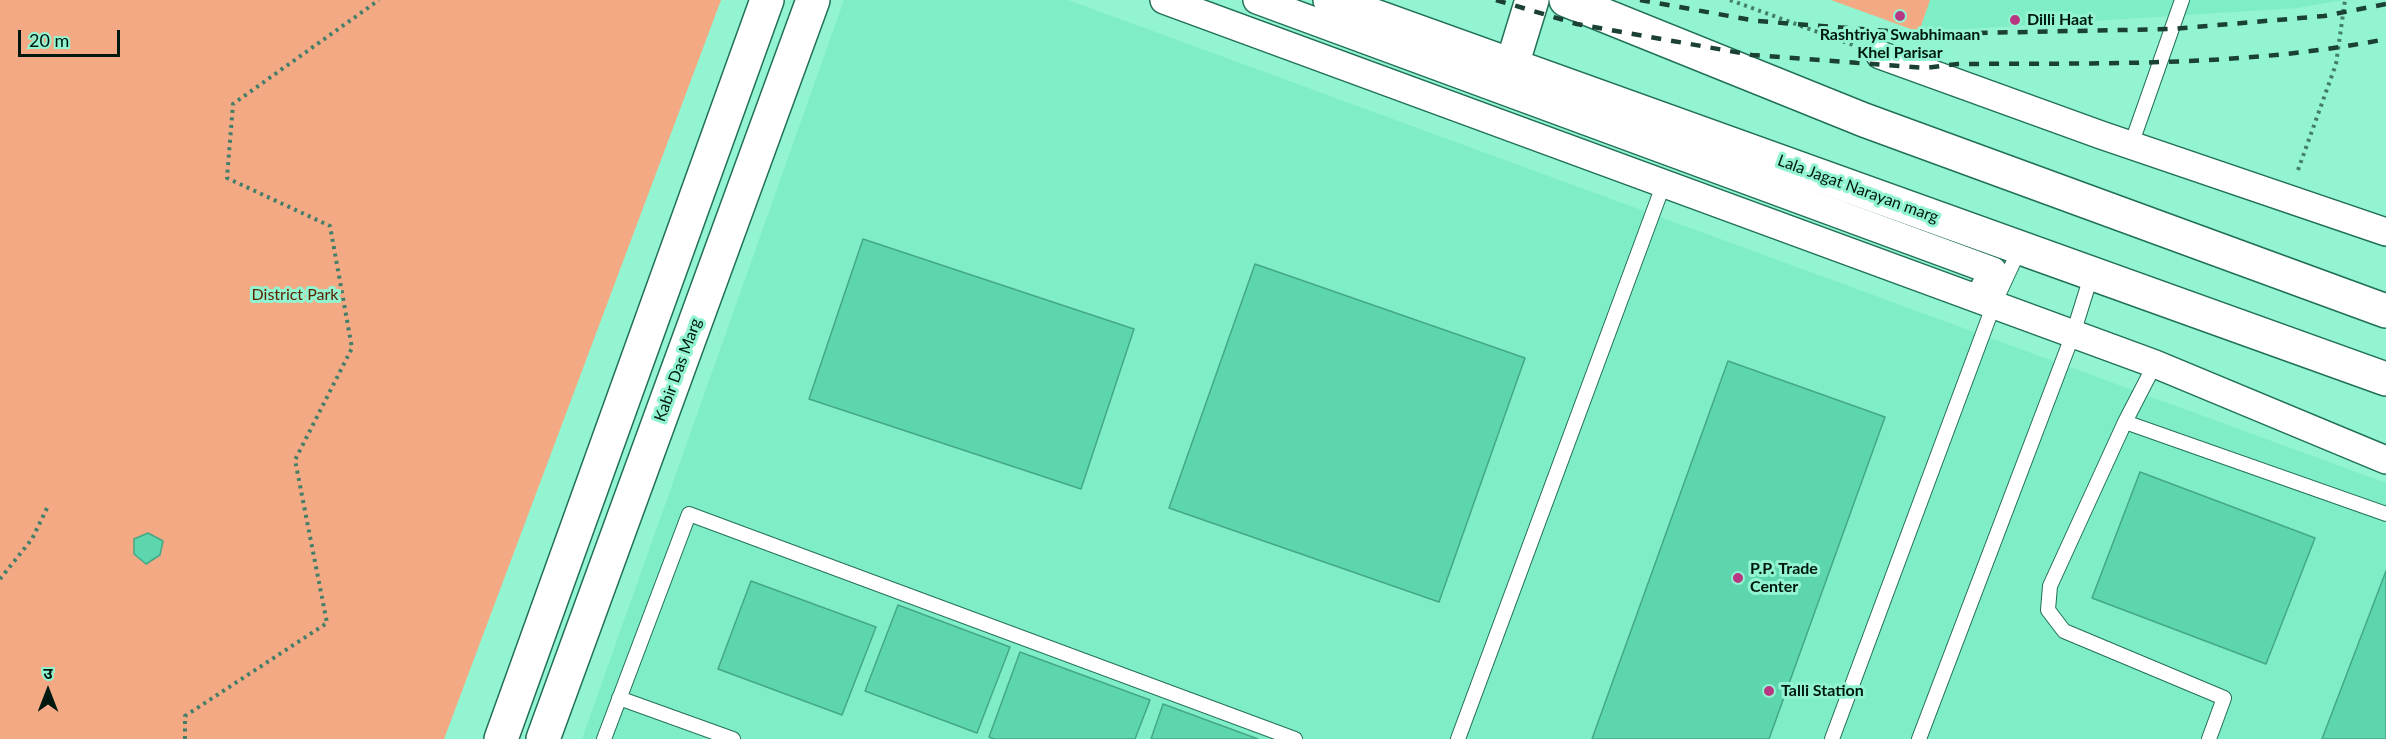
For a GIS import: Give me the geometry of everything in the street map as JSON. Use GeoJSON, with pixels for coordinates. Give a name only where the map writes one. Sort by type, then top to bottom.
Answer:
{"type":"FeatureCollection","features":[{"type":"Feature","properties":{"kind":"main road"},"geometry":{"type":"LineString","coordinates":[[501,739],[767,0]]}},
{"type":"Feature","properties":{"kind":"main road","name":"Kabir Das Marg"},"geometry":{"type":"LineString","coordinates":[[543,739],[813,0]]}},
{"type":"Feature","properties":{"kind":"main road","name":"Lala Jagat Narayan marg"},"geometry":{"type":"LineString","coordinates":[[1330,0],[2386,379]]}},
{"type":"Feature","properties":{"kind":"main road"},"geometry":{"type":"LineString","coordinates":[[1512,65],[1532,0]]}},
{"type":"Feature","properties":{"kind":"main road"},"geometry":{"type":"LineString","coordinates":[[1566,0],[1864,120],[2386,311]]}},
{"type":"Feature","properties":{"kind":"street"},"geometry":{"type":"LineString","coordinates":[[1164,0],[2155,364],[2386,460]]}},
{"type":"Feature","properties":{"kind":"street"},"geometry":{"type":"LineString","coordinates":[[1257,0],[1993,271],[1986,301]]}},
{"type":"Feature","properties":{"kind":"street"},"geometry":{"type":"LineString","coordinates":[[1880,55],[2131,145],[2386,232]]}},
{"type":"Feature","properties":{"kind":"lane"},"geometry":{"type":"LineString","coordinates":[[2131,145],[2182,0]]}},
{"type":"Feature","properties":{"kind":"lane"},"geometry":{"type":"LineString","coordinates":[[1458,739],[1664,183]]}},
{"type":"Feature","properties":{"kind":"lane"},"geometry":{"type":"LineString","coordinates":[[1832,739],[1986,301],[2020,247]]}},
{"type":"Feature","properties":{"kind":"lane"},"geometry":{"type":"LineString","coordinates":[[1919,739],[2073,334],[2092,273]]}},
{"type":"Feature","properties":{"kind":"lane"},"geometry":{"type":"LineString","coordinates":[[2155,364],[2050,586],[2048,610],[2064,631],[2224,698],[2209,739]]}},
{"type":"Feature","properties":{"kind":"lane"},"geometry":{"type":"LineString","coordinates":[[2126,422],[2386,514]]}},
{"type":"Feature","properties":{"kind":"lane"},"geometry":{"type":"LineString","coordinates":[[604,739],[689,514],[1295,739]]}},
{"type":"Feature","properties":{"kind":"lane"},"geometry":{"type":"LineString","coordinates":[[619,698],[733,739]]}},
{"type":"Feature","properties":{"kind":"path"},"geometry":{"type":"LineString","coordinates":[[185,739],[185,716],[327,623],[295,460],[352,348],[330,226],[227,178],[233,104],[379,0]]}},
{"type":"Feature","properties":{"kind":"path"},"geometry":{"type":"LineString","coordinates":[[1730,0],[1880,55]]}},
{"type":"Feature","properties":{"kind":"path"},"geometry":{"type":"LineString","coordinates":[[2288,199],[2336,64],[2345,0]]}},
{"type":"Feature","properties":{"kind":"path"},"geometry":{"type":"LineString","coordinates":[[0,579],[32,539],[48,506]]}},
{"type":"Feature","properties":{"kind":"shaded area"},"geometry":{"type":"Polygon","coordinates":[[[844,0],[1068,0],[2386,483],[2386,739],[582,739],[844,0]]]}},
{"type":"Feature","properties":{"kind":"shaded area","name":"Dilli Haat"},"geometry":{"type":"Polygon","coordinates":[[[1930,0],[2343,0],[2297,8],[1919,32],[1930,0]]]}},
{"type":"Feature","properties":{"kind":"green space","name":"District Park"},"geometry":{"type":"Polygon","coordinates":[[[0,0],[721,0],[444,739],[0,739],[0,0]]]}},
{"type":"Feature","properties":{"kind":"green space","name":"Rashtriya Swabhimaan Khel Parisar"},"geometry":{"type":"Polygon","coordinates":[[[1831,0],[1930,0],[1919,32],[1831,0]]]}},
{"type":"Feature","properties":{"kind":"building"},"geometry":{"type":"Polygon","coordinates":[[[863,239],[1134,329],[1081,489],[809,399],[863,239]]]}},
{"type":"Feature","properties":{"kind":"building"},"geometry":{"type":"Polygon","coordinates":[[[1255,264],[1525,358],[1439,602],[1169,508],[1255,264]]]}},
{"type":"Feature","properties":{"kind":"building","name":"P.P. Trade Center"},"geometry":{"type":"Polygon","coordinates":[[[1728,361],[1885,417],[1769,739],[1592,739],[1728,361]]]}},
{"type":"Feature","properties":{"kind":"building"},"geometry":{"type":"Polygon","coordinates":[[[2140,472],[2315,538],[2266,664],[2092,598],[2140,472]]]}},
{"type":"Feature","properties":{"kind":"building"},"geometry":{"type":"Polygon","coordinates":[[[148,533],[163,541],[160,555],[146,564],[134,554],[134,539],[148,533]]]}},
{"type":"Feature","properties":{"kind":"building"},"geometry":{"type":"Polygon","coordinates":[[[2386,571],[2386,739],[2322,739],[2386,571]]]}},
{"type":"Feature","properties":{"kind":"building"},"geometry":{"type":"Polygon","coordinates":[[[751,581],[876,627],[842,715],[718,669],[751,581]]]}},
{"type":"Feature","properties":{"kind":"building"},"geometry":{"type":"Polygon","coordinates":[[[898,605],[1010,647],[977,733],[865,691],[898,605]]]}},
{"type":"Feature","properties":{"kind":"building"},"geometry":{"type":"Polygon","coordinates":[[[1020,652],[1150,700],[1135,739],[994,739],[989,737],[1020,652]]]}},
{"type":"Feature","properties":{"kind":"building"},"geometry":{"type":"Polygon","coordinates":[[[1163,704],[1258,739],[1151,739],[1163,704]]]}},
{"type":"Feature","properties":{"kind":"railway"},"geometry":{"type":"LineString","coordinates":[[1496,0],[1577,24],[1752,55],[1925,68],[1958,64],[2173,62],[2226,59],[2280,55],[2386,39]]}},
{"type":"Feature","properties":{"kind":"railway"},"geometry":{"type":"LineString","coordinates":[[1640,0],[1757,21],[1926,34],[2172,29],[2324,16],[2386,4]]}},
{"type":"Feature","properties":{"kind":"place","name":"Rashtriya Swabhimaan Khel Parisar"},"geometry":{"type":"Point","coordinates":[1900,16]}},
{"type":"Feature","properties":{"kind":"place","name":"Dilli Haat"},"geometry":{"type":"Point","coordinates":[2015,20]}},
{"type":"Feature","properties":{"kind":"place","name":"P.P. Trade Center"},"geometry":{"type":"Point","coordinates":[1738,578]}},
{"type":"Feature","properties":{"kind":"place","name":"Talli Station"},"geometry":{"type":"Point","coordinates":[1769,691]}}]}
